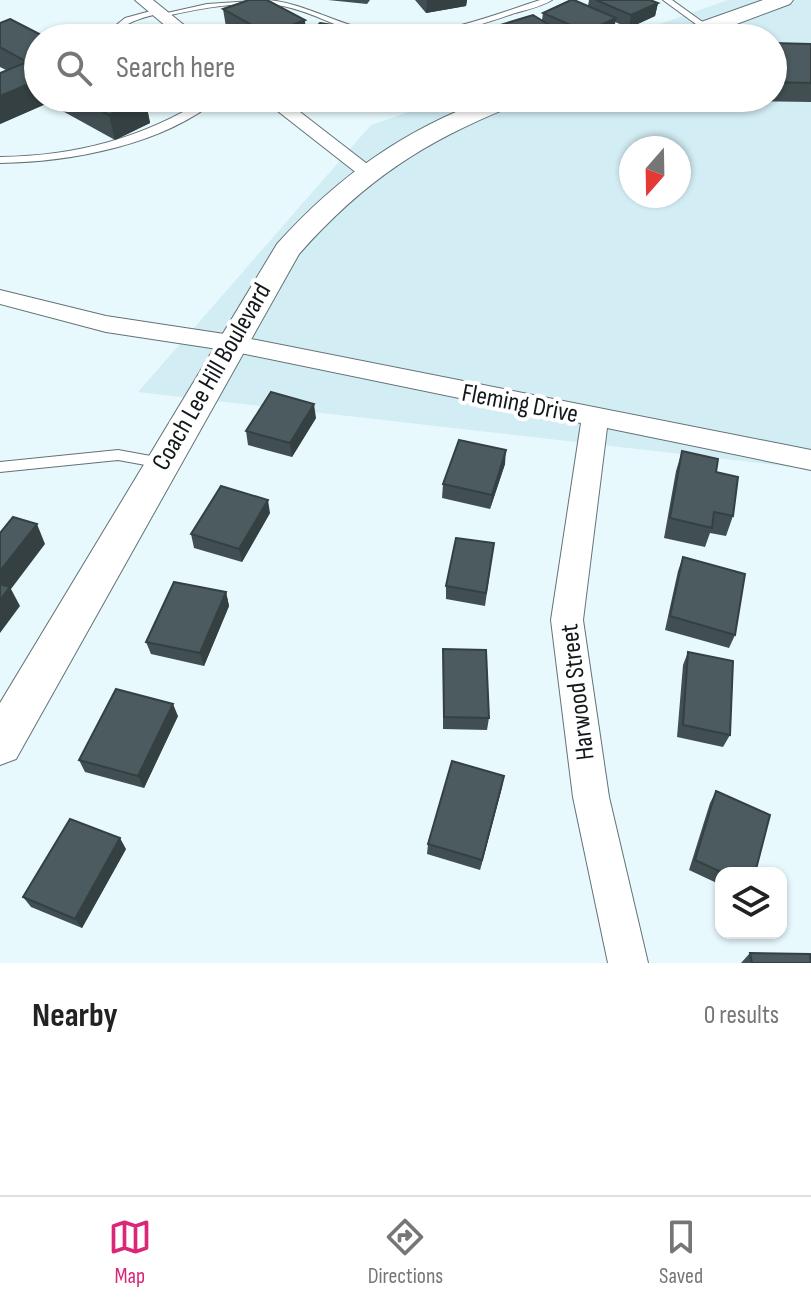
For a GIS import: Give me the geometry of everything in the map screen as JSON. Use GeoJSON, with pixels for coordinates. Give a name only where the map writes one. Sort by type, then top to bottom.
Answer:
{"type":"FeatureCollection","features":[{"type":"Feature","properties":{"kind":"street"},"geometry":{"type":"LineString","coordinates":[[143,0],[174,24]]}},
{"type":"Feature","properties":{"kind":"street"},"geometry":{"type":"LineString","coordinates":[[717,24],[775,1]]}},
{"type":"Feature","properties":{"kind":"street"},"geometry":{"type":"LineString","coordinates":[[288,112],[365,170]]}},
{"type":"Feature","properties":{"kind":"street","name":"Coach Lee Hill Boulevard"},"geometry":{"type":"LineString","coordinates":[[0,744],[287,250],[323,207],[365,170],[448,121],[473,112]]}},
{"type":"Feature","properties":{"kind":"street","name":"Fleming Drive"},"geometry":{"type":"LineString","coordinates":[[0,297],[106,324],[231,343],[811,460]]}},
{"type":"Feature","properties":{"kind":"street","name":"Harwood Street"},"geometry":{"type":"LineString","coordinates":[[595,418],[567,620],[591,797],[628,963]]}},
{"type":"Feature","properties":{"kind":"lane"},"geometry":{"type":"LineString","coordinates":[[467,24],[511,8],[548,0]]}},
{"type":"Feature","properties":{"kind":"lane"},"geometry":{"type":"LineString","coordinates":[[667,0],[701,24]]}},
{"type":"Feature","properties":{"kind":"lane"},"geometry":{"type":"LineString","coordinates":[[122,24],[138,15],[217,4],[286,2],[334,24]]}},
{"type":"Feature","properties":{"kind":"lane"},"geometry":{"type":"LineString","coordinates":[[0,160],[66,155],[134,139],[187,112]]}},
{"type":"Feature","properties":{"kind":"lane"},"geometry":{"type":"LineString","coordinates":[[0,467],[118,455],[162,463]]}},
{"type":"Feature","properties":{"kind":"shaded area"},"geometry":{"type":"Polygon","coordinates":[[[728,0],[811,0],[811,469],[138,392],[371,125],[409,112],[787,112],[787,24],[660,24],[728,0]]]}},
{"type":"Feature","properties":{"kind":"building"},"geometry":{"type":"Polygon","coordinates":[[[249,0],[267,0],[305,20],[294,24],[250,24],[223,9],[249,0]]]}},
{"type":"Feature","properties":{"kind":"building"},"geometry":{"type":"Polygon","coordinates":[[[574,0],[616,18],[603,24],[568,24],[543,13],[574,0]]]}},
{"type":"Feature","properties":{"kind":"building"},"geometry":{"type":"Polygon","coordinates":[[[596,0],[650,0],[658,3],[631,15],[596,0]]]}},
{"type":"Feature","properties":{"kind":"building"},"geometry":{"type":"Polygon","coordinates":[[[533,15],[548,24],[504,24],[533,15]]]}},
{"type":"Feature","properties":{"kind":"building"},"geometry":{"type":"Polygon","coordinates":[[[10,19],[24,26],[24,60],[0,47],[0,23],[10,19]]]}},
{"type":"Feature","properties":{"kind":"building"},"geometry":{"type":"Polygon","coordinates":[[[787,43],[811,44],[811,83],[787,82],[787,43]]]}},
{"type":"Feature","properties":{"kind":"building"},"geometry":{"type":"Polygon","coordinates":[[[24,63],[24,86],[0,96],[0,73],[24,63]]]}},
{"type":"Feature","properties":{"kind":"building"},"geometry":{"type":"Polygon","coordinates":[[[271,392],[314,404],[290,443],[246,431],[271,392]]]}},
{"type":"Feature","properties":{"kind":"building"},"geometry":{"type":"Polygon","coordinates":[[[459,440],[506,450],[492,495],[443,484],[459,440]]]}},
{"type":"Feature","properties":{"kind":"building"},"geometry":{"type":"Polygon","coordinates":[[[682,451],[718,459],[716,472],[738,477],[733,516],[714,512],[712,528],[670,518],[682,451]]]}},
{"type":"Feature","properties":{"kind":"building"},"geometry":{"type":"Polygon","coordinates":[[[221,486],[268,500],[239,549],[191,534],[221,486]]]}},
{"type":"Feature","properties":{"kind":"building"},"geometry":{"type":"Polygon","coordinates":[[[13,517],[37,524],[0,571],[0,533],[13,517]]]}},
{"type":"Feature","properties":{"kind":"building"},"geometry":{"type":"Polygon","coordinates":[[[456,538],[494,543],[486,593],[446,586],[456,538]]]}},
{"type":"Feature","properties":{"kind":"building"},"geometry":{"type":"Polygon","coordinates":[[[683,557],[745,574],[735,635],[670,616],[683,557]]]}},
{"type":"Feature","properties":{"kind":"building"},"geometry":{"type":"Polygon","coordinates":[[[174,582],[226,592],[200,653],[146,642],[174,582]]]}},
{"type":"Feature","properties":{"kind":"building"},"geometry":{"type":"Polygon","coordinates":[[[0,584],[10,587],[0,600],[0,584]]]}},
{"type":"Feature","properties":{"kind":"building"},"geometry":{"type":"Polygon","coordinates":[[[443,649],[486,650],[489,718],[444,717],[443,649]]]}},
{"type":"Feature","properties":{"kind":"building"},"geometry":{"type":"Polygon","coordinates":[[[688,652],[733,661],[730,735],[683,725],[688,652]]]}},
{"type":"Feature","properties":{"kind":"building"},"geometry":{"type":"Polygon","coordinates":[[[116,689],[173,704],[138,776],[79,760],[116,689]]]}},
{"type":"Feature","properties":{"kind":"building"},"geometry":{"type":"Polygon","coordinates":[[[452,761],[504,776],[482,860],[428,844],[452,761]]]}},
{"type":"Feature","properties":{"kind":"building"},"geometry":{"type":"Polygon","coordinates":[[[716,791],[770,815],[757,867],[715,869],[695,860],[716,791]]]}},
{"type":"Feature","properties":{"kind":"building"},"geometry":{"type":"Polygon","coordinates":[[[70,819],[120,838],[75,919],[23,897],[70,819]]]}},
{"type":"Feature","properties":{"kind":"building"},"geometry":{"type":"Polygon","coordinates":[[[750,953],[810,954],[811,963],[752,963],[750,953]]]}}]}
